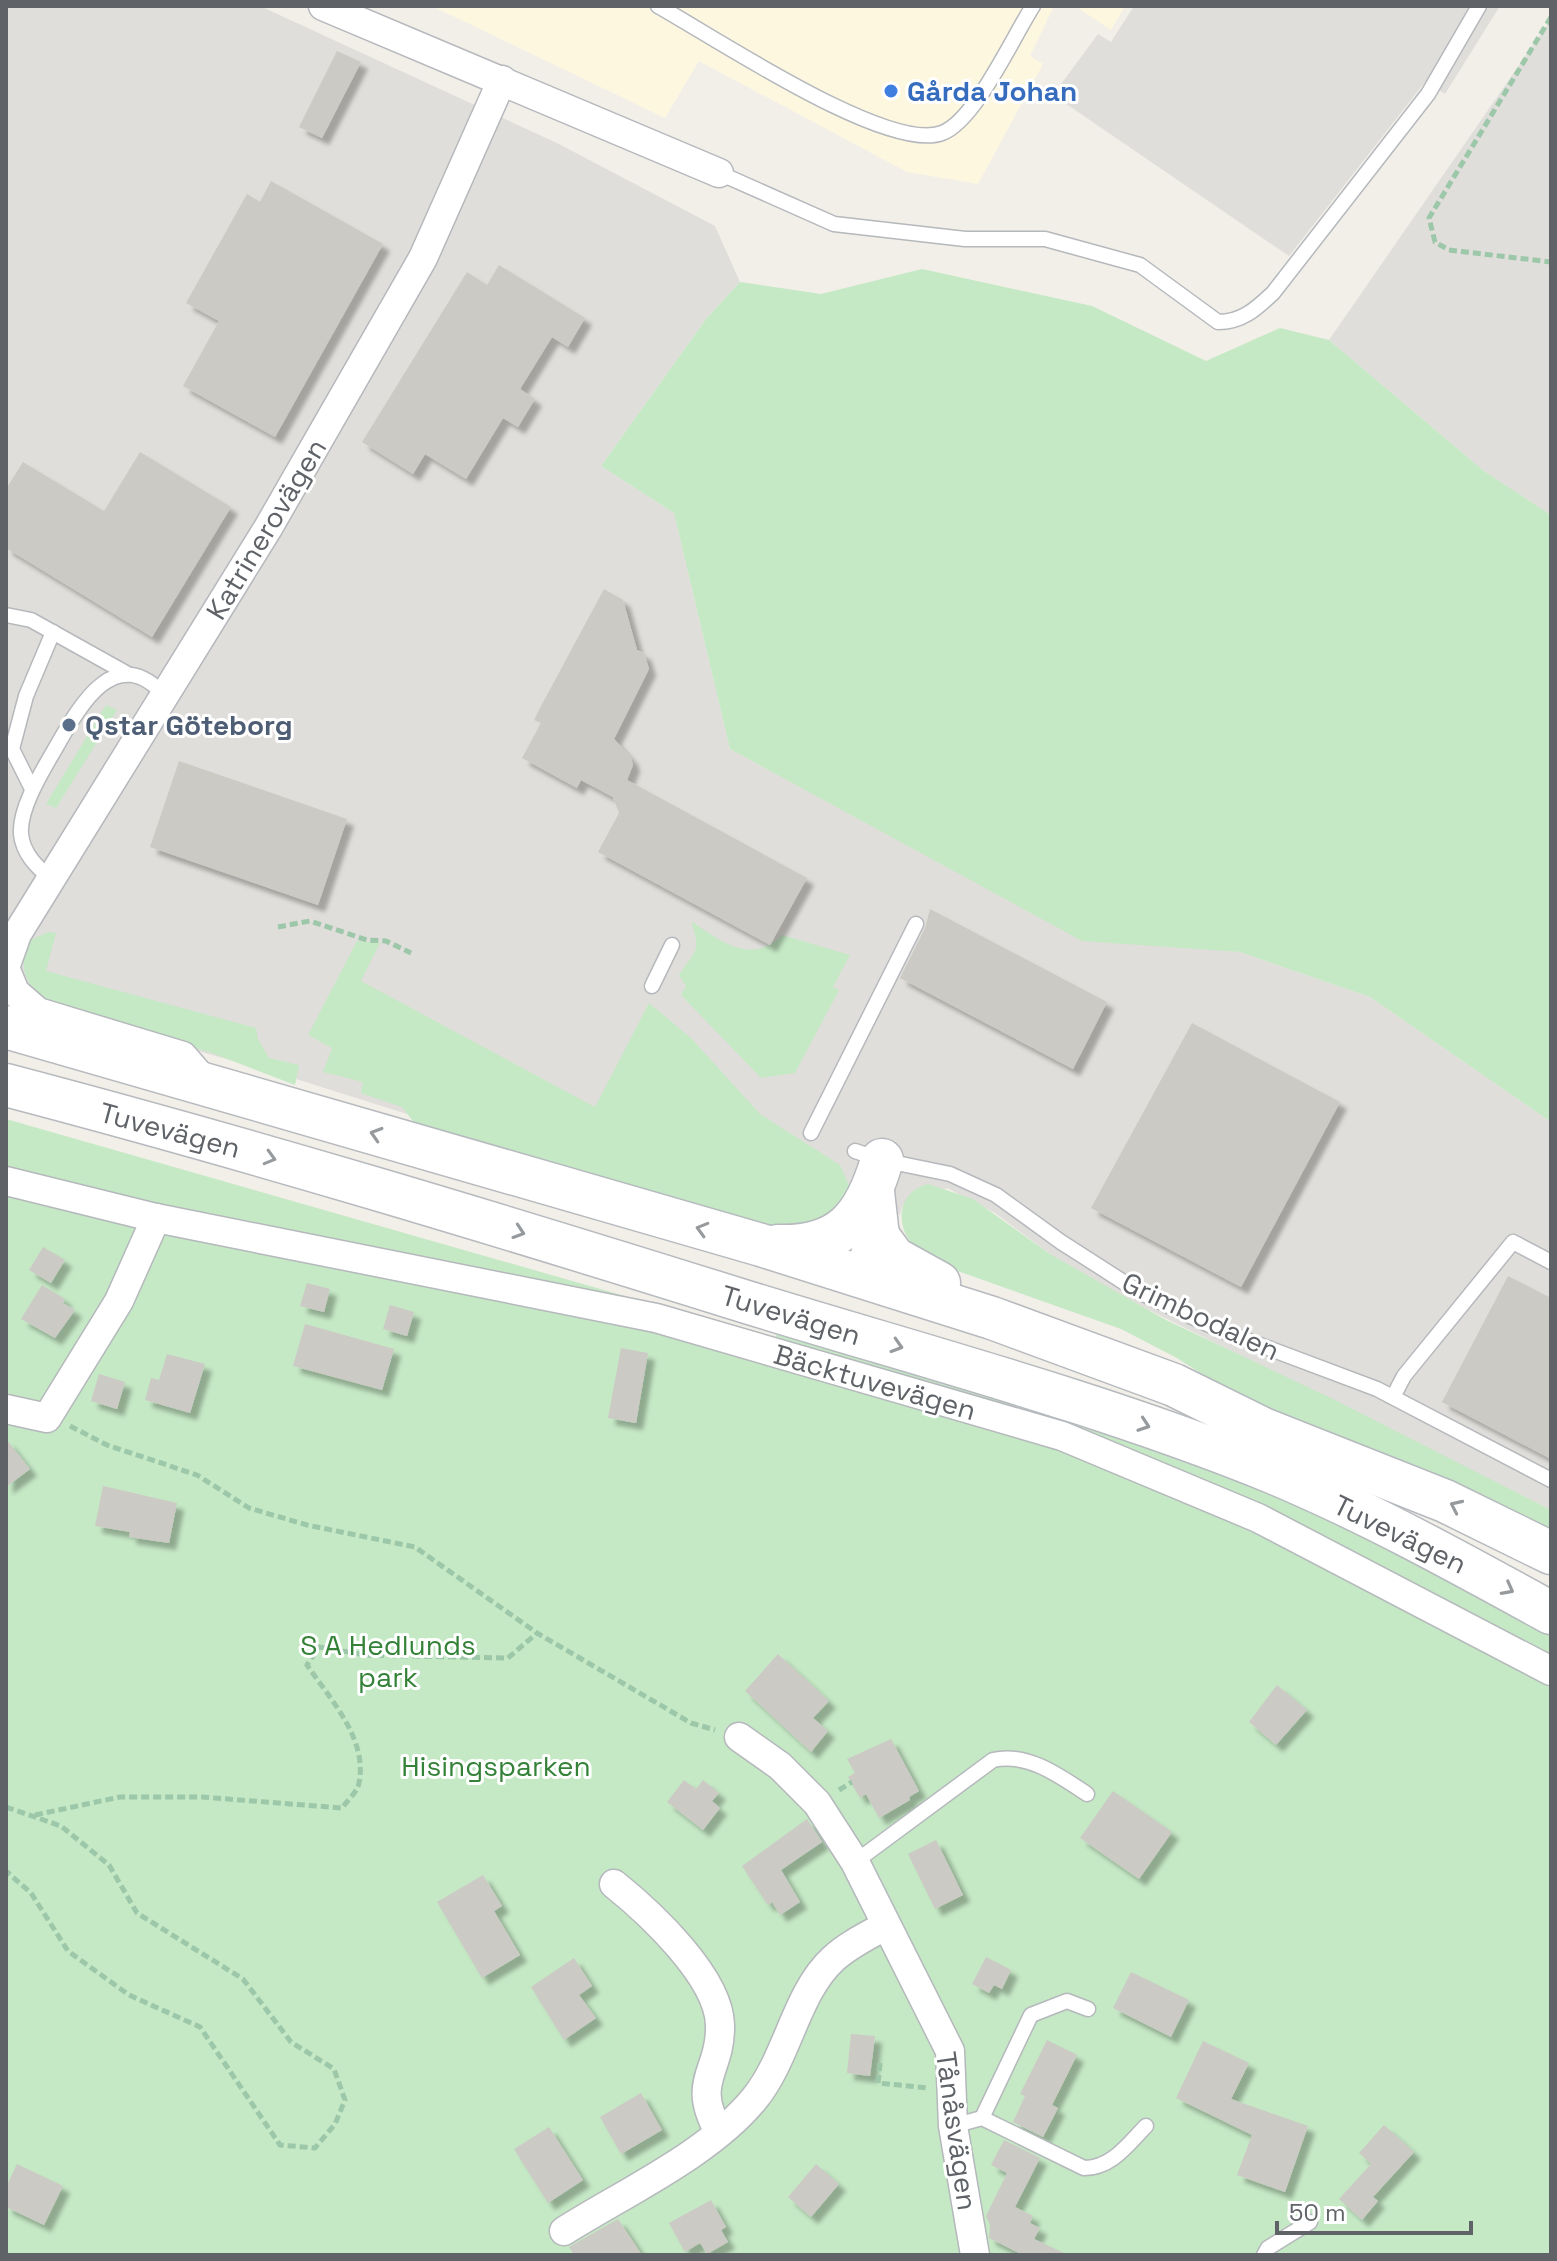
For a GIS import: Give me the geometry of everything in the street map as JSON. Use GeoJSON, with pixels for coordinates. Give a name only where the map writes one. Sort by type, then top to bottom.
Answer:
{"type":"FeatureCollection","features":[{"type":"Feature","properties":{"kind":"main road","name":"Tuvevägen"},"geometry":{"type":"LineString","coordinates":[[6,1027],[488,1169],[761,1245],[992,1318],[1174,1385],[1263,1429],[1445,1501],[1551,1553]]}},
{"type":"Feature","properties":{"kind":"main road","name":"Tuvevägen"},"geometry":{"type":"LineString","coordinates":[[6,1085],[169,1128],[1048,1392],[1273,1473],[1413,1538],[1551,1613]]}},
{"type":"Feature","properties":{"kind":"main road"},"geometry":{"type":"LineString","coordinates":[[761,1245],[817,1244],[834,1237],[848,1226],[870,1168]]}},
{"type":"Feature","properties":{"kind":"main road"},"geometry":{"type":"LineString","coordinates":[[688,1283],[721,1272],[829,1293],[854,1286],[863,1277],[878,1236],[870,1168]]}},
{"type":"Feature","properties":{"kind":"main road"},"geometry":{"type":"LineString","coordinates":[[878,1236],[894,1258],[917,1273],[1119,1350],[1174,1385]]}},
{"type":"Feature","properties":{"kind":"street"},"geometry":{"type":"LineString","coordinates":[[323,6],[719,173]]}},
{"type":"Feature","properties":{"kind":"street","name":"Katrinerovägen"},"geometry":{"type":"LineString","coordinates":[[207,1084],[183,1056],[38,1012],[15,992],[7,956],[51,879],[268,528],[423,258],[502,80]]}},
{"type":"Feature","properties":{"kind":"street","name":"Bäcktuvevägen"},"geometry":{"type":"LineString","coordinates":[[6,1181],[156,1218],[656,1318],[1062,1436],[1258,1518],[1551,1671]]}},
{"type":"Feature","properties":{"kind":"street"},"geometry":{"type":"LineString","coordinates":[[6,1409],[47,1418],[119,1301],[156,1218]]}},
{"type":"Feature","properties":{"kind":"street","name":"Tånåsvägen"},"geometry":{"type":"LineString","coordinates":[[739,1737],[801,1784],[817,1803],[855,1862],[950,2051],[954,2089],[953,2126],[975,2255]]}},
{"type":"Feature","properties":{"kind":"street"},"geometry":{"type":"LineString","coordinates":[[614,1884],[655,1920],[709,1989],[720,2023],[705,2107],[719,2132]]}},
{"type":"Feature","properties":{"kind":"street"},"geometry":{"type":"LineString","coordinates":[[564,2231],[719,2132],[754,2100],[773,2072],[814,1983],[831,1961],[885,1926]]}},
{"type":"Feature","properties":{"kind":"lane"},"geometry":{"type":"LineString","coordinates":[[658,6],[849,114],[905,135],[942,133],[971,112],[1033,6]]}},
{"type":"Feature","properties":{"kind":"lane"},"geometry":{"type":"LineString","coordinates":[[719,173],[834,224],[965,239],[1045,239],[1140,265],[1218,322],[1231,322],[1251,314],[1283,281],[1428,94],[1479,6]]}},
{"type":"Feature","properties":{"kind":"lane"},"geometry":{"type":"LineString","coordinates":[[6,615],[31,620],[126,673],[150,679],[166,696]]}},
{"type":"Feature","properties":{"kind":"lane"},"geometry":{"type":"LineString","coordinates":[[32,789],[12,749],[26,696],[53,632]]}},
{"type":"Feature","properties":{"kind":"lane"},"geometry":{"type":"LineString","coordinates":[[51,879],[35,865],[21,832],[32,789],[83,701],[102,683],[126,673]]}},
{"type":"Feature","properties":{"kind":"lane"},"geometry":{"type":"LineString","coordinates":[[811,1133],[916,924]]}},
{"type":"Feature","properties":{"kind":"lane"},"geometry":{"type":"LineString","coordinates":[[652,986],[672,945]]}},
{"type":"Feature","properties":{"kind":"lane","name":"Grimbodalen"},"geometry":{"type":"LineString","coordinates":[[870,1168],[950,1174],[973,1184],[996,1195],[1061,1242],[1139,1292],[1220,1330],[1393,1397],[1551,1480]]}},
{"type":"Feature","properties":{"kind":"lane"},"geometry":{"type":"LineString","coordinates":[[1393,1397],[1404,1376],[1513,1242],[1551,1262]]}},
{"type":"Feature","properties":{"kind":"lane"},"geometry":{"type":"LineString","coordinates":[[855,1862],[993,1760],[1010,1756],[1051,1770],[1087,1794]]}},
{"type":"Feature","properties":{"kind":"lane"},"geometry":{"type":"LineString","coordinates":[[982,2118],[1031,2015],[1067,2001],[1088,2009]]}},
{"type":"Feature","properties":{"kind":"lane"},"geometry":{"type":"LineString","coordinates":[[953,2126],[982,2118],[1084,2168],[1098,2168],[1112,2160],[1146,2126]]}},
{"type":"Feature","properties":{"kind":"lane"},"geometry":{"type":"LineString","coordinates":[[1264,2255],[1268,2248],[1310,2222]]}},
{"type":"Feature","properties":{"kind":"path"},"geometry":{"type":"LineString","coordinates":[[1551,17],[1429,218],[1435,242],[1449,250],[1551,262]]}},
{"type":"Feature","properties":{"kind":"path"},"geometry":{"type":"LineString","coordinates":[[278,927],[310,921],[367,940],[386,941],[411,953]]}},
{"type":"Feature","properties":{"kind":"path"},"geometry":{"type":"LineString","coordinates":[[47,1418],[107,1445],[197,1475],[249,1508],[307,1525],[415,1547],[537,1633],[691,1723],[739,1737]]}},
{"type":"Feature","properties":{"kind":"path"},"geometry":{"type":"LineString","coordinates":[[34,1815],[120,1797],[202,1797],[342,1808],[359,1785],[359,1751],[344,1717],[307,1665],[319,1647],[366,1655],[508,1658],[537,1633]]}},
{"type":"Feature","properties":{"kind":"path"},"geometry":{"type":"LineString","coordinates":[[6,1807],[61,1826],[109,1865],[137,1913],[243,1979],[291,2042],[334,2069],[345,2100],[335,2124],[315,2148],[280,2145],[200,2027],[129,1995],[68,1951],[31,1893],[6,1871]]}},
{"type":"Feature","properties":{"kind":"path"},"geometry":{"type":"LineString","coordinates":[[880,2063],[878,2083],[954,2089]]}},
{"type":"Feature","properties":{"kind":"shaded area"},"geometry":{"type":"Polygon","coordinates":[[[6,6],[260,6],[557,143],[715,226],[740,282],[706,319],[601,466],[674,513],[730,749],[1082,940],[1240,952],[1370,997],[1551,1122],[1551,1510],[1111,1291],[1050,1254],[995,1213],[947,1188],[902,1207],[900,1215],[850,1202],[683,1201],[293,1078],[6,996],[6,6]]]}},
{"type":"Feature","properties":{"kind":"shaded area","name":"Gårda Johan"},"geometry":{"type":"Polygon","coordinates":[[[432,6],[1054,6],[1030,56],[1043,64],[978,184],[907,172],[699,61],[665,118],[432,6]]]}},
{"type":"Feature","properties":{"kind":"shaded area","name":"Gårda Johan"},"geometry":{"type":"Polygon","coordinates":[[[1075,6],[1125,6],[1111,30],[1075,6]]]}},
{"type":"Feature","properties":{"kind":"shaded area"},"geometry":{"type":"Polygon","coordinates":[[[1134,6],[1500,6],[1445,94],[1425,82],[1289,256],[1053,95],[1098,34],[1111,42],[1134,6]]]}},
{"type":"Feature","properties":{"kind":"shaded area"},"geometry":{"type":"Polygon","coordinates":[[[1551,19],[1551,515],[1484,471],[1329,340],[1551,19]]]}},
{"type":"Feature","properties":{"kind":"green space"},"geometry":{"type":"Polygon","coordinates":[[[922,269],[1092,306],[1206,361],[1280,328],[1329,340],[1484,471],[1551,515],[1551,1122],[1370,997],[1240,952],[1082,941],[730,749],[674,513],[601,466],[706,319],[740,282],[821,294],[922,269]]]}},
{"type":"Feature","properties":{"kind":"green space"},"geometry":{"type":"Polygon","coordinates":[[[106,705],[117,710],[56,808],[46,804],[106,705]]]}},
{"type":"Feature","properties":{"kind":"green space"},"geometry":{"type":"Polygon","coordinates":[[[691,921],[736,947],[759,949],[782,935],[850,955],[833,987],[839,990],[795,1073],[761,1078],[681,995],[686,986],[679,975],[696,948],[691,921]]]}},
{"type":"Feature","properties":{"kind":"green space"},"geometry":{"type":"Polygon","coordinates":[[[48,932],[56,933],[46,971],[256,1028],[258,1039],[269,1058],[299,1065],[295,1085],[209,1052],[48,1006],[29,983],[24,958],[31,940],[48,932]]]}},
{"type":"Feature","properties":{"kind":"green space"},"geometry":{"type":"Polygon","coordinates":[[[357,941],[380,943],[361,981],[595,1107],[649,1003],[691,1038],[760,1114],[840,1165],[850,1188],[845,1211],[784,1233],[419,1129],[402,1107],[361,1093],[363,1082],[323,1072],[332,1048],[308,1035],[357,941]]]}},
{"type":"Feature","properties":{"kind":"green space","name":"Hisingsparken"},"geometry":{"type":"Polygon","coordinates":[[[6,1119],[775,1339],[778,1331],[1186,1459],[1291,1501],[1470,1587],[1551,1632],[1551,2255],[6,2255],[6,1119]]]}},
{"type":"Feature","properties":{"kind":"green space"},"geometry":{"type":"Polygon","coordinates":[[[928,1184],[973,1199],[1050,1254],[1166,1320],[1331,1398],[1551,1510],[1551,1540],[1219,1385],[1177,1358],[1121,1329],[938,1264],[910,1241],[902,1222],[904,1203],[917,1188],[928,1184]]]}},
{"type":"Feature","properties":{"kind":"building"},"geometry":{"type":"Polygon","coordinates":[[[337,51],[361,62],[322,138],[299,127],[337,51]]]}},
{"type":"Feature","properties":{"kind":"building"},"geometry":{"type":"Polygon","coordinates":[[[271,181],[383,244],[275,437],[183,386],[219,321],[186,303],[247,194],[260,202],[271,181]]]}},
{"type":"Feature","properties":{"kind":"building"},"geometry":{"type":"Polygon","coordinates":[[[499,265],[585,318],[568,347],[552,337],[520,389],[535,399],[518,427],[503,418],[466,479],[425,454],[413,474],[362,442],[467,272],[487,285],[499,265]]]}},
{"type":"Feature","properties":{"kind":"building"},"geometry":{"type":"Polygon","coordinates":[[[140,452],[231,507],[152,637],[6,548],[6,489],[23,462],[104,511],[140,452]]]}},
{"type":"Feature","properties":{"kind":"building"},"geometry":{"type":"Polygon","coordinates":[[[604,589],[623,600],[637,650],[644,653],[649,669],[614,739],[631,758],[633,765],[627,780],[807,878],[770,945],[598,852],[619,813],[613,797],[581,780],[577,788],[522,758],[541,723],[534,720],[604,589]]]}},
{"type":"Feature","properties":{"kind":"building"},"geometry":{"type":"Polygon","coordinates":[[[179,761],[347,819],[318,905],[150,847],[179,761]]]}},
{"type":"Feature","properties":{"kind":"building"},"geometry":{"type":"Polygon","coordinates":[[[930,909],[1107,1002],[1073,1069],[900,978],[925,928],[930,909]]]}},
{"type":"Feature","properties":{"kind":"building"},"geometry":{"type":"Polygon","coordinates":[[[1192,1023],[1340,1102],[1241,1287],[1091,1208],[1192,1023]]]}},
{"type":"Feature","properties":{"kind":"building"},"geometry":{"type":"Polygon","coordinates":[[[43,1247],[65,1260],[51,1283],[29,1270],[43,1247]]]}},
{"type":"Feature","properties":{"kind":"building"},"geometry":{"type":"Polygon","coordinates":[[[1508,1276],[1551,1298],[1551,1459],[1442,1402],[1508,1276]]]}},
{"type":"Feature","properties":{"kind":"building"},"geometry":{"type":"Polygon","coordinates":[[[307,1283],[330,1289],[324,1312],[300,1306],[307,1283]]]}},
{"type":"Feature","properties":{"kind":"building"},"geometry":{"type":"Polygon","coordinates":[[[42,1285],[65,1299],[63,1303],[75,1310],[55,1338],[21,1319],[42,1285]]]}},
{"type":"Feature","properties":{"kind":"building"},"geometry":{"type":"Polygon","coordinates":[[[390,1305],[414,1312],[407,1336],[383,1329],[390,1305]]]}},
{"type":"Feature","properties":{"kind":"building"},"geometry":{"type":"Polygon","coordinates":[[[305,1324],[394,1349],[382,1390],[293,1366],[305,1324]]]}},
{"type":"Feature","properties":{"kind":"building"},"geometry":{"type":"Polygon","coordinates":[[[621,1348],[648,1353],[636,1423],[608,1418],[621,1348]]]}},
{"type":"Feature","properties":{"kind":"building"},"geometry":{"type":"Polygon","coordinates":[[[167,1354],[205,1364],[190,1413],[145,1400],[151,1378],[159,1380],[167,1354]]]}},
{"type":"Feature","properties":{"kind":"building"},"geometry":{"type":"Polygon","coordinates":[[[99,1374],[125,1382],[117,1409],[91,1401],[99,1374]]]}},
{"type":"Feature","properties":{"kind":"building"},"geometry":{"type":"Polygon","coordinates":[[[6,1439],[30,1469],[6,1487],[6,1439]]]}},
{"type":"Feature","properties":{"kind":"building"},"geometry":{"type":"Polygon","coordinates":[[[103,1486],[177,1503],[169,1543],[129,1537],[130,1532],[95,1526],[103,1486]]]}},
{"type":"Feature","properties":{"kind":"building"},"geometry":{"type":"Polygon","coordinates":[[[778,1654],[829,1701],[813,1718],[828,1731],[811,1752],[745,1691],[778,1654]]]}},
{"type":"Feature","properties":{"kind":"building"},"geometry":{"type":"Polygon","coordinates":[[[1277,1685],[1307,1710],[1276,1745],[1249,1722],[1277,1685]]]}},
{"type":"Feature","properties":{"kind":"building"},"geometry":{"type":"Polygon","coordinates":[[[891,1739],[919,1791],[909,1797],[910,1800],[879,1818],[866,1794],[860,1798],[848,1777],[855,1773],[847,1759],[891,1739]]]}},
{"type":"Feature","properties":{"kind":"building"},"geometry":{"type":"Polygon","coordinates":[[[684,1780],[696,1789],[703,1780],[719,1793],[712,1801],[720,1808],[703,1830],[667,1802],[684,1780]]]}},
{"type":"Feature","properties":{"kind":"building"},"geometry":{"type":"Polygon","coordinates":[[[1113,1791],[1172,1832],[1139,1879],[1080,1838],[1113,1791]]]}},
{"type":"Feature","properties":{"kind":"building"},"geometry":{"type":"Polygon","coordinates":[[[807,1819],[822,1842],[781,1870],[800,1902],[780,1915],[772,1902],[768,1905],[742,1866],[807,1819]]]}},
{"type":"Feature","properties":{"kind":"building"},"geometry":{"type":"Polygon","coordinates":[[[936,1840],[963,1895],[935,1909],[908,1854],[936,1840]]]}},
{"type":"Feature","properties":{"kind":"building"},"geometry":{"type":"Polygon","coordinates":[[[483,1875],[502,1906],[494,1911],[520,1955],[482,1978],[437,1902],[483,1875]]]}},
{"type":"Feature","properties":{"kind":"building"},"geometry":{"type":"Polygon","coordinates":[[[986,1957],[1011,1970],[1002,1989],[994,1985],[989,1993],[972,1984],[986,1957]]]}},
{"type":"Feature","properties":{"kind":"building"},"geometry":{"type":"Polygon","coordinates":[[[574,1958],[592,1986],[579,1995],[596,2018],[564,2040],[531,1987],[574,1958]]]}},
{"type":"Feature","properties":{"kind":"building"},"geometry":{"type":"Polygon","coordinates":[[[1131,1972],[1189,2000],[1171,2037],[1113,2008],[1131,1972]]]}},
{"type":"Feature","properties":{"kind":"building"},"geometry":{"type":"Polygon","coordinates":[[[851,2034],[875,2036],[870,2076],[847,2073],[851,2034]]]}},
{"type":"Feature","properties":{"kind":"building"},"geometry":{"type":"Polygon","coordinates":[[[1047,2040],[1077,2055],[1052,2105],[1058,2108],[1043,2137],[1013,2122],[1025,2096],[1020,2094],[1047,2040]]]}},
{"type":"Feature","properties":{"kind":"building"},"geometry":{"type":"Polygon","coordinates":[[[1203,2041],[1249,2063],[1231,2099],[1308,2126],[1285,2192],[1237,2175],[1252,2135],[1176,2098],[1203,2041]]]}},
{"type":"Feature","properties":{"kind":"building"},"geometry":{"type":"Polygon","coordinates":[[[641,2093],[662,2130],[621,2154],[600,2117],[641,2093]]]}},
{"type":"Feature","properties":{"kind":"building"},"geometry":{"type":"Polygon","coordinates":[[[1384,2125],[1414,2152],[1373,2197],[1378,2201],[1362,2220],[1339,2199],[1371,2164],[1359,2153],[1384,2125]]]}},
{"type":"Feature","properties":{"kind":"building"},"geometry":{"type":"Polygon","coordinates":[[[549,2127],[583,2180],[548,2203],[514,2149],[549,2127]]]}},
{"type":"Feature","properties":{"kind":"building"},"geometry":{"type":"Polygon","coordinates":[[[1004,2140],[1040,2158],[1015,2207],[1033,2216],[1030,2223],[1040,2228],[1034,2239],[1068,2255],[1023,2255],[989,2238],[990,2225],[986,2216],[1007,2173],[991,2165],[1004,2140]]]}},
{"type":"Feature","properties":{"kind":"building"},"geometry":{"type":"Polygon","coordinates":[[[17,2164],[63,2186],[44,2225],[6,2207],[6,2187],[17,2164]]]}},
{"type":"Feature","properties":{"kind":"building"},"geometry":{"type":"Polygon","coordinates":[[[816,2164],[839,2184],[811,2217],[788,2197],[816,2164]]]}},
{"type":"Feature","properties":{"kind":"building"},"geometry":{"type":"Polygon","coordinates":[[[711,2200],[726,2227],[721,2230],[728,2242],[707,2254],[700,2243],[685,2252],[669,2223],[711,2200]]]}},
{"type":"Feature","properties":{"kind":"building"},"geometry":{"type":"Polygon","coordinates":[[[618,2219],[642,2255],[574,2255],[569,2247],[618,2219]]]}},
{"type":"Feature","properties":{"kind":"place","name":"Gårda Johan"},"geometry":{"type":"Point","coordinates":[891,91]}},
{"type":"Feature","properties":{"kind":"place","name":"Qstar Göteborg"},"geometry":{"type":"Point","coordinates":[69,725]}},
{"type":"Feature","properties":{"kind":"park label","name":"S A Hedlunds park"},"geometry":{"type":"Point","coordinates":[388,1661]}}]}
